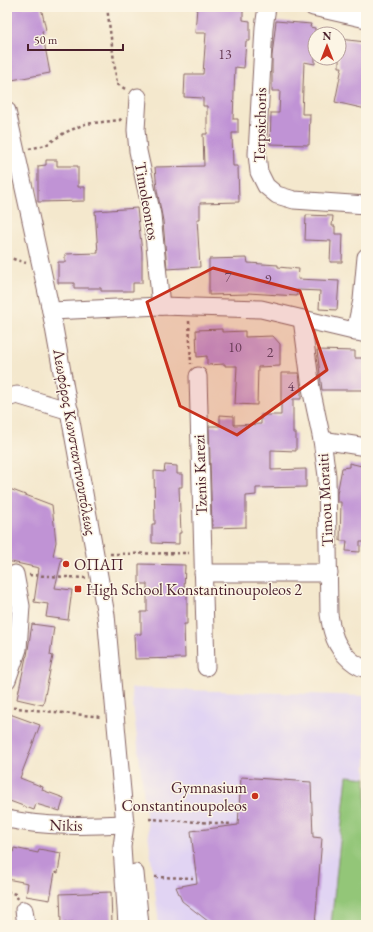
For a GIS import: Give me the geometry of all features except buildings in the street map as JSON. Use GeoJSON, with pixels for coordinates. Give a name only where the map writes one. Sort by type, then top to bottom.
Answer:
{"type":"FeatureCollection","features":[{"type":"Feature","properties":{"kind":"street","name":"Terpsichoris"},"geometry":{"type":"LineString","coordinates":[[267,7],[264,27],[257,154],[259,172],[266,186],[277,195],[294,200],[366,205]]}},
{"type":"Feature","properties":{"kind":"street"},"geometry":{"type":"LineString","coordinates":[[313,7],[366,20]]}},
{"type":"Feature","properties":{"kind":"street","name":"Timoleontos"},"geometry":{"type":"LineString","coordinates":[[138,97],[136,130],[138,151],[152,215],[161,306]]}},
{"type":"Feature","properties":{"kind":"street","name":"Λεωφόρος Κωνσταντινουπόλεως"},"geometry":{"type":"LineString","coordinates":[[7,111],[51,311],[106,615],[125,824],[122,847],[127,925]]}},
{"type":"Feature","properties":{"kind":"street"},"geometry":{"type":"LineString","coordinates":[[51,311],[161,306],[261,309],[361,333],[366,256]]}},
{"type":"Feature","properties":{"kind":"street","name":"Timou Moraiti"},"geometry":{"type":"LineString","coordinates":[[302,318],[327,476],[329,614],[333,633],[339,647],[350,659],[366,669]]}},
{"type":"Feature","properties":{"kind":"street","name":"Tzenis Karezi"},"geometry":{"type":"LineString","coordinates":[[198,376],[206,667]]}},
{"type":"Feature","properties":{"kind":"street"},"geometry":{"type":"LineString","coordinates":[[7,398],[17,395],[70,411]]}},
{"type":"Feature","properties":{"kind":"street"},"geometry":{"type":"LineString","coordinates":[[322,440],[366,447]]}},
{"type":"Feature","properties":{"kind":"street"},"geometry":{"type":"LineString","coordinates":[[203,573],[328,573]]}},
{"type":"Feature","properties":{"kind":"street"},"geometry":{"type":"LineString","coordinates":[[7,678],[18,650],[21,606],[15,574]]}},
{"type":"Feature","properties":{"kind":"street","name":"Nikis"},"geometry":{"type":"LineString","coordinates":[[7,819],[56,826],[125,824]]}},
{"type":"Feature","properties":{"kind":"street","name":"Λεωφόρος Κωνσταντινουπόλεως"},"geometry":{"type":"LineString","coordinates":[[125,824],[133,846],[140,925]]}},
{"type":"Feature","properties":{"kind":"path"},"geometry":{"type":"LineString","coordinates":[[107,7],[117,84],[138,97]]}},
{"type":"Feature","properties":{"kind":"path"},"geometry":{"type":"LineString","coordinates":[[16,151],[46,145],[64,133],[85,124],[120,120],[124,114]]}},
{"type":"Feature","properties":{"kind":"path"},"geometry":{"type":"LineString","coordinates":[[189,321],[191,368],[198,376]]}},
{"type":"Feature","properties":{"kind":"path"},"geometry":{"type":"LineString","coordinates":[[95,554],[203,553]]}},
{"type":"Feature","properties":{"kind":"path"},"geometry":{"type":"LineString","coordinates":[[15,574],[99,579]]}},
{"type":"Feature","properties":{"kind":"path"},"geometry":{"type":"LineString","coordinates":[[7,706],[116,719]]}},
{"type":"Feature","properties":{"kind":"path"},"geometry":{"type":"LineString","coordinates":[[149,819],[233,824]]}},
{"type":"Feature","properties":{"kind":"path"},"geometry":{"type":"LineString","coordinates":[[155,876],[193,878]]}},
{"type":"Feature","properties":{"kind":"highlighted area"},"geometry":{"type":"Polygon","coordinates":[[[213,268],[300,291],[327,370],[237,435],[180,406],[147,302],[213,268]]]}},
{"type":"Feature","properties":{"kind":"shaded area","name":"Gymnasium Constantinoupoleos"},"geometry":{"type":"Polygon","coordinates":[[[131,688],[366,696],[366,925],[159,925],[131,688]]]}},
{"type":"Feature","properties":{"kind":"green space"},"geometry":{"type":"Polygon","coordinates":[[[347,776],[366,778],[366,925],[331,925],[347,776]]]}},
{"type":"Feature","properties":{"kind":"place","name":"ΟΠΑΠ"},"geometry":{"type":"Point","coordinates":[66,564]}},
{"type":"Feature","properties":{"kind":"place","name":"High School Konstantinoupoleos 2"},"geometry":{"type":"Point","coordinates":[78,589]}},
{"type":"Feature","properties":{"kind":"place","name":"Gymnasium Constantinoupoleos"},"geometry":{"type":"Point","coordinates":[255,796]}}]}
